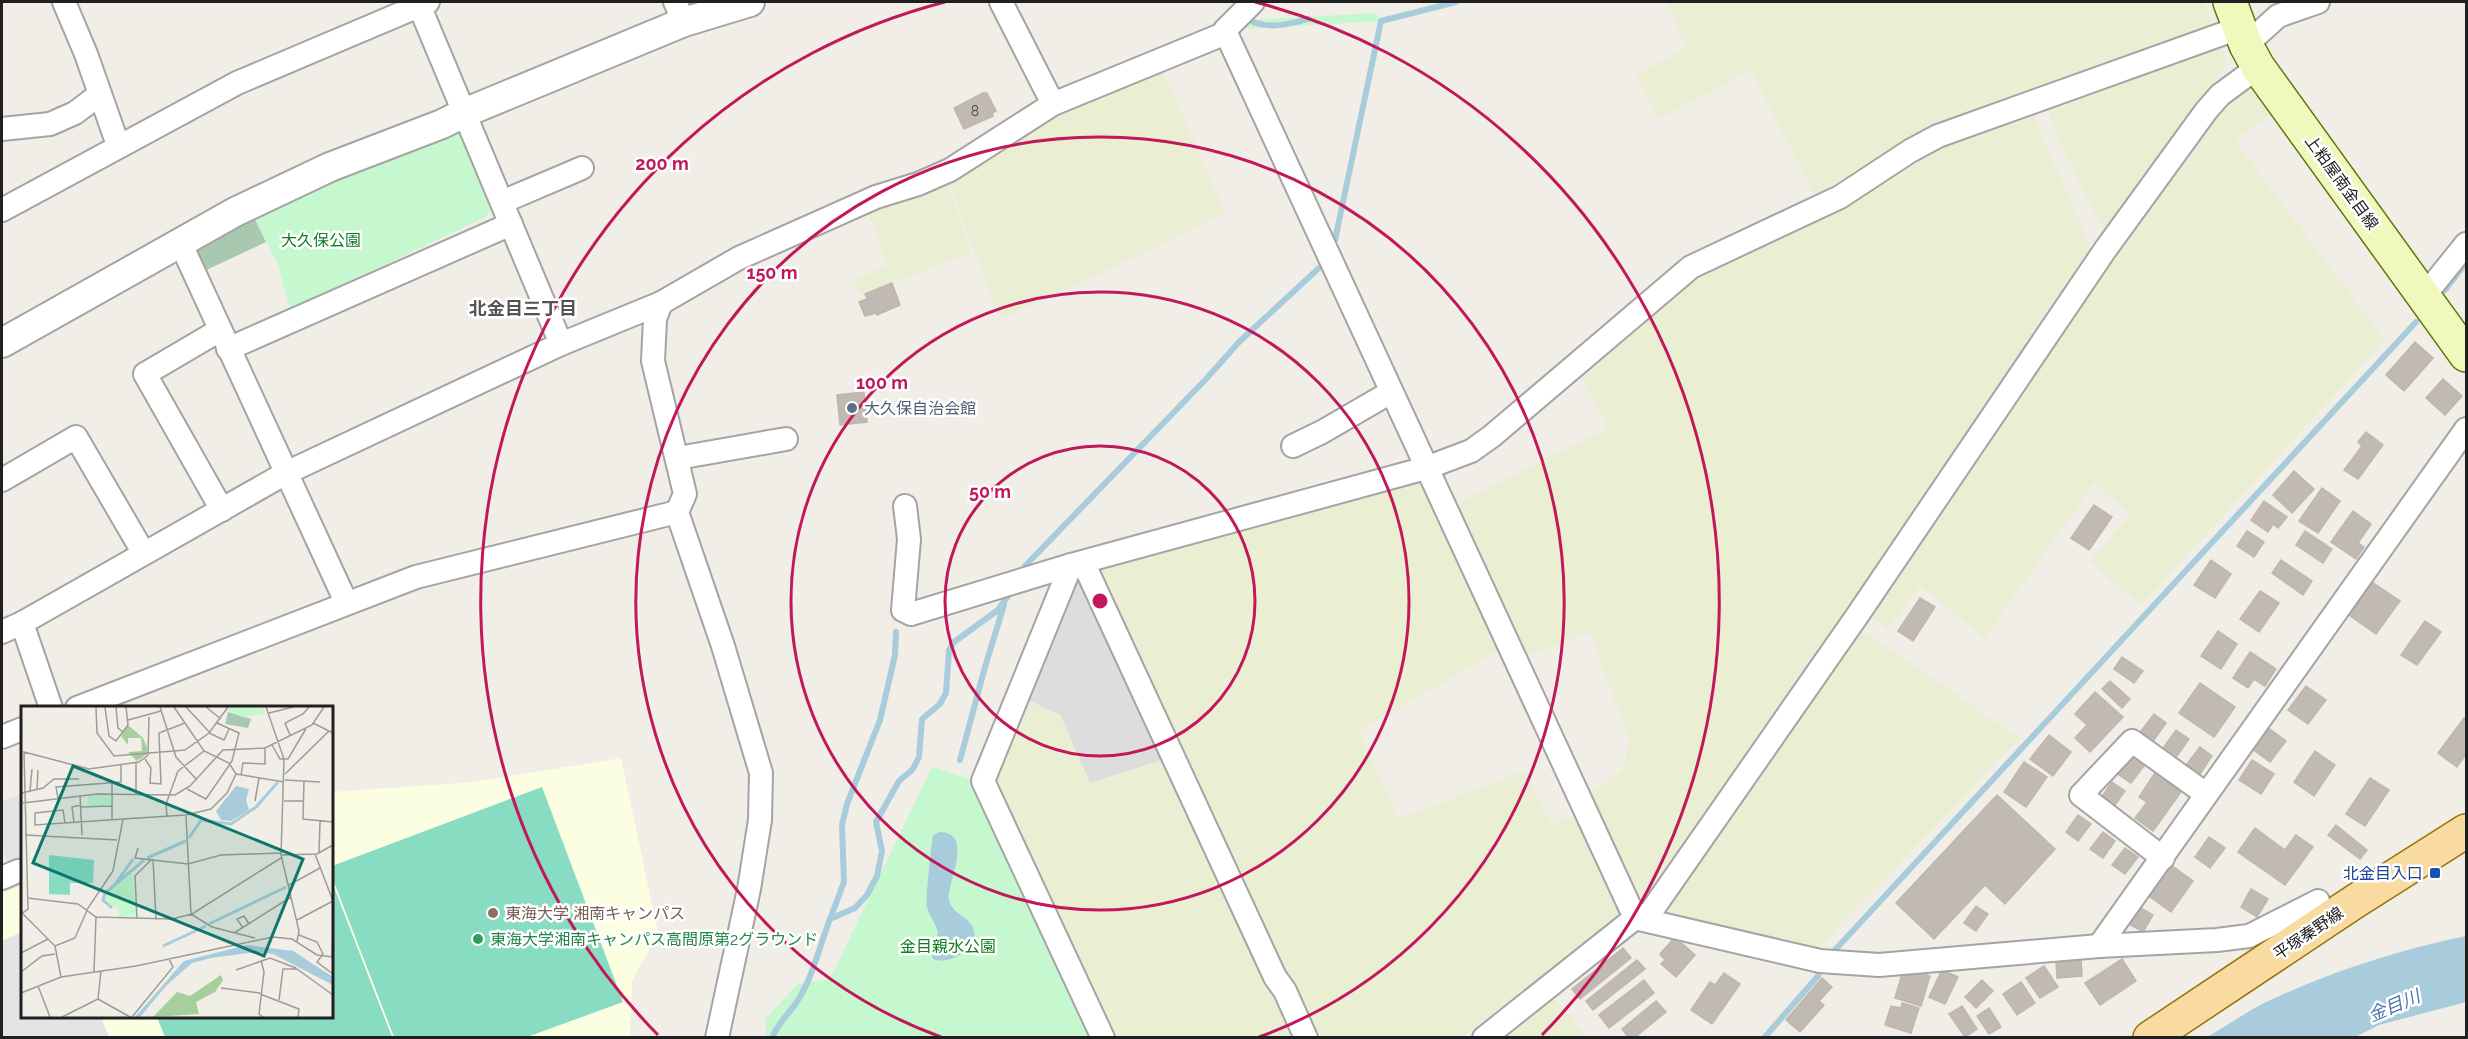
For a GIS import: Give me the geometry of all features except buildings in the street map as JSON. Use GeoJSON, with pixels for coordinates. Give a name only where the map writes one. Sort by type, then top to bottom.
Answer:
{"type":"FeatureCollection","features":[{"type":"Feature","properties":{"kind":"main road","name":"上粕屋南金目線"},"geometry":{"type":"LineString","coordinates":[[2244,35],[2466,355]]}},
{"type":"Feature","properties":{"kind":"main road","name":"平塚秦野線"},"geometry":{"type":"LineString","coordinates":[[2150,1038],[2354,902],[2466,831]]}},
{"type":"Feature","properties":{"kind":"street"},"geometry":{"type":"LineString","coordinates":[[64,2],[86,54],[118,145]]}},
{"type":"Feature","properties":{"kind":"street"},"geometry":{"type":"LineString","coordinates":[[2,343],[235,212],[330,167],[442,124],[680,12],[750,2]]}},
{"type":"Feature","properties":{"kind":"street"},"geometry":{"type":"LineString","coordinates":[[1001,2],[1053,104]]}},
{"type":"Feature","properties":{"kind":"street"},"geometry":{"type":"LineString","coordinates":[[1253,2],[1225,30],[1226,33],[1635,918]]}},
{"type":"Feature","properties":{"kind":"street"},"geometry":{"type":"LineString","coordinates":[[905,506],[909,539],[903,609],[911,614],[1077,563],[1426,468],[1471,451],[1492,436],[1691,267],[1840,196],[1910,151],[1938,136],[2244,35],[2278,16],[2318,2]]}},
{"type":"Feature","properties":{"kind":"street"},"geometry":{"type":"LineString","coordinates":[[2,210],[118,145],[237,83],[424,3],[464,113],[561,344]]}},
{"type":"Feature","properties":{"kind":"street"},"geometry":{"type":"LineString","coordinates":[[50,706],[12,627],[143,552],[286,473],[561,344],[661,303],[739,258],[876,197],[918,184],[950,170],[1053,104],[1226,33]]}},
{"type":"Feature","properties":{"kind":"street"},"geometry":{"type":"LineString","coordinates":[[1484,1038],[1635,918],[1650,913],[1857,616],[2105,250],[2220,95],[2244,35]]}},
{"type":"Feature","properties":{"kind":"street"},"geometry":{"type":"LineString","coordinates":[[2,129],[50,124],[75,113],[100,94]]}},
{"type":"Feature","properties":{"kind":"street"},"geometry":{"type":"LineString","coordinates":[[502,202],[582,168]]}},
{"type":"Feature","properties":{"kind":"street"},"geometry":{"type":"LineString","coordinates":[[222,510],[146,374],[511,224]]}},
{"type":"Feature","properties":{"kind":"street"},"geometry":{"type":"LineString","coordinates":[[180,242],[346,602]]}},
{"type":"Feature","properties":{"kind":"street"},"geometry":{"type":"LineString","coordinates":[[2424,296],[2466,244]]}},
{"type":"Feature","properties":{"kind":"street"},"geometry":{"type":"LineString","coordinates":[[661,303],[655,319],[653,361],[685,494],[677,512],[723,646],[761,773],[760,820],[749,889],[717,1038]]}},
{"type":"Feature","properties":{"kind":"street"},"geometry":{"type":"LineString","coordinates":[[1293,446],[1391,392]]}},
{"type":"Feature","properties":{"kind":"street"},"geometry":{"type":"LineString","coordinates":[[2099,946],[2466,429]]}},
{"type":"Feature","properties":{"kind":"street"},"geometry":{"type":"LineString","coordinates":[[2,480],[76,437],[143,552]]}},
{"type":"Feature","properties":{"kind":"street"},"geometry":{"type":"LineString","coordinates":[[678,458],[786,439]]}},
{"type":"Feature","properties":{"kind":"street"},"geometry":{"type":"LineString","coordinates":[[82,706],[346,602],[416,577],[677,512]]}},
{"type":"Feature","properties":{"kind":"street"},"geometry":{"type":"LineString","coordinates":[[1077,563],[983,781],[1103,1038]]}},
{"type":"Feature","properties":{"kind":"street"},"geometry":{"type":"LineString","coordinates":[[1077,563],[1306,1038]]}},
{"type":"Feature","properties":{"kind":"street"},"geometry":{"type":"LineString","coordinates":[[2,737],[21,729]]}},
{"type":"Feature","properties":{"kind":"street"},"geometry":{"type":"LineString","coordinates":[[2163,858],[2081,795],[2132,741],[2206,794]]}},
{"type":"Feature","properties":{"kind":"street"},"geometry":{"type":"LineString","coordinates":[[1635,918],[1820,961],[1879,965],[2249,936],[2318,902]]}},
{"type":"Feature","properties":{"kind":"shaded area"},"geometry":{"type":"Polygon","coordinates":[[[1667,2],[2204,2],[2213,25],[1938,125],[1815,195],[1751,70],[1658,119],[1637,75],[1686,48],[1667,2]]]}},
{"type":"Feature","properties":{"kind":"shaded area"},"geometry":{"type":"Polygon","coordinates":[[[2219,45],[2224,51],[2225,67],[2105,234],[2052,125],[2047,104],[2219,45]]]}},
{"type":"Feature","properties":{"kind":"shaded area"},"geometry":{"type":"Polygon","coordinates":[[[1163,71],[1225,213],[1000,319],[949,184],[1048,118],[1163,71]]]}},
{"type":"Feature","properties":{"kind":"shaded area"},"geometry":{"type":"Polygon","coordinates":[[[2250,87],[2270,114],[2235,141],[2385,340],[2141,605],[2089,562],[2131,514],[2094,483],[1985,638],[1920,586],[1888,629],[1866,612],[2208,121],[2250,87]]]}},
{"type":"Feature","properties":{"kind":"shaded area"},"geometry":{"type":"Polygon","coordinates":[[[2032,112],[2093,253],[1655,885],[1635,898],[1588,794],[1623,770],[1629,739],[1590,632],[1522,658],[1450,507],[1608,428],[1582,378],[1694,277],[1862,195],[1917,161],[1971,134],[2032,112]]]}},
{"type":"Feature","properties":{"kind":"shaded area"},"geometry":{"type":"Polygon","coordinates":[[[947,185],[972,253],[860,295],[854,279],[888,266],[869,214],[947,185]]]}},
{"type":"Feature","properties":{"kind":"shaded area"},"geometry":{"type":"Polygon","coordinates":[[[253,215],[266,242],[202,272],[189,245],[253,215]]]}},
{"type":"Feature","properties":{"kind":"shaded area"},"geometry":{"type":"Polygon","coordinates":[[[1419,478],[1498,651],[1358,731],[1399,819],[1525,771],[1551,825],[1578,814],[1622,909],[1614,920],[1462,1037],[1311,1037],[1095,570],[1419,478]]]}},
{"type":"Feature","properties":{"kind":"shaded area"},"geometry":{"type":"Polygon","coordinates":[[[1075,571],[1166,759],[1090,783],[1060,715],[1023,698],[1075,571]]]}},
{"type":"Feature","properties":{"kind":"shaded area"},"geometry":{"type":"Polygon","coordinates":[[[1857,627],[2020,738],[1813,953],[1657,912],[1857,627]]]}},
{"type":"Feature","properties":{"kind":"shaded area"},"geometry":{"type":"Polygon","coordinates":[[[1023,698],[1060,715],[1090,783],[1166,759],[1295,1037],[1110,1037],[987,782],[1023,698]]]}},
{"type":"Feature","properties":{"kind":"shaded area","name":"東海大学 湘南キャンパス"},"geometry":{"type":"Polygon","coordinates":[[[621,758],[658,933],[632,981],[630,1037],[2,1037],[2,894],[21,886],[21,1018],[333,1018],[333,792],[475,782],[621,758]]]}},
{"type":"Feature","properties":{"kind":"shaded area"},"geometry":{"type":"Polygon","coordinates":[[[21,794],[21,866],[9,870],[2,847],[2,801],[21,794]]]}},
{"type":"Feature","properties":{"kind":"shaded area"},"geometry":{"type":"Polygon","coordinates":[[[21,932],[21,1018],[101,1018],[109,1037],[2,1037],[2,941],[21,932]]]}},
{"type":"Feature","properties":{"kind":"shaded area"},"geometry":{"type":"Polygon","coordinates":[[[1554,997],[1587,1037],[1493,1038],[1554,997]]]}},
{"type":"Feature","properties":{"kind":"green space"},"geometry":{"type":"Polygon","coordinates":[[[1376,13],[1381,21],[1225,30],[1234,21],[1376,13]]]}},
{"type":"Feature","properties":{"kind":"green space","name":"大久保公園"},"geometry":{"type":"Polygon","coordinates":[[[453,131],[463,135],[492,205],[486,217],[290,309],[277,262],[253,215],[453,131]]]}},
{"type":"Feature","properties":{"kind":"green space","name":"金目親水公園"},"geometry":{"type":"Polygon","coordinates":[[[932,767],[968,778],[1095,1037],[766,1037],[766,1018],[798,984],[830,979],[932,767]]]}},
{"type":"Feature","properties":{"kind":"green space","name":"東海大学湘南キャンパス高間原第2グラウンド"},"geometry":{"type":"Polygon","coordinates":[[[542,787],[623,1002],[527,1037],[394,1037],[333,880],[333,866],[542,787]]]}},
{"type":"Feature","properties":{"kind":"green space"},"geometry":{"type":"Polygon","coordinates":[[[333,885],[392,1037],[165,1037],[157,1018],[333,1018],[333,885]]]}},
{"type":"Feature","properties":{"kind":"water"},"geometry":{"type":"Polygon","coordinates":[[[939,832],[950,834],[956,840],[957,860],[949,900],[955,911],[970,922],[975,936],[974,946],[955,957],[944,960],[933,959],[931,952],[938,933],[927,903],[933,835],[939,832]]]}},
{"type":"Feature","properties":{"kind":"water","name":"金目川"},"geometry":{"type":"Polygon","coordinates":[[[2466,936],[2466,1002],[2379,1025],[2355,1037],[2207,1037],[2266,1002],[2315,981],[2390,955],[2466,936]]]}},
{"type":"Feature","properties":{"kind":"waterway"},"geometry":{"type":"LineString","coordinates":[[1335,240],[1381,21],[1456,2]]}},
{"type":"Feature","properties":{"kind":"waterway"},"geometry":{"type":"LineString","coordinates":[[1253,22],[1274,25],[1308,19]]}},
{"type":"Feature","properties":{"kind":"waterway"},"geometry":{"type":"LineString","coordinates":[[2445,290],[2466,263]]}},
{"type":"Feature","properties":{"kind":"waterway"},"geometry":{"type":"LineString","coordinates":[[1021,575],[1025,566],[1239,342],[1319,268]]}},
{"type":"Feature","properties":{"kind":"waterway"},"geometry":{"type":"LineString","coordinates":[[1835,950],[2416,322]]}},
{"type":"Feature","properties":{"kind":"waterway"},"geometry":{"type":"LineString","coordinates":[[772,1038],[807,983],[830,919],[855,908],[867,895],[877,876],[882,851],[876,822],[899,781],[913,769],[919,757],[922,719],[940,704],[946,693],[949,650],[954,642],[998,610],[1013,589]]}},
{"type":"Feature","properties":{"kind":"waterway"},"geometry":{"type":"LineString","coordinates":[[960,760],[1004,605]]}},
{"type":"Feature","properties":{"kind":"waterway"},"geometry":{"type":"LineString","coordinates":[[830,919],[844,882],[842,825],[847,804],[880,720],[895,655],[896,632]]}},
{"type":"Feature","properties":{"kind":"waterway"},"geometry":{"type":"LineString","coordinates":[[1764,1038],[1818,976]]}},
{"type":"Feature","properties":{"kind":"place","name":"大久保自治会館"},"geometry":{"type":"Point","coordinates":[852,408]}},
{"type":"Feature","properties":{"kind":"place","name":"北金目入口"},"geometry":{"type":"Point","coordinates":[2435,873]}},
{"type":"Feature","properties":{"kind":"place","name":"東海大学 湘南キャンパス"},"geometry":{"type":"Point","coordinates":[493,913]}},
{"type":"Feature","properties":{"kind":"place","name":"東海大学湘南キャンパス高間原第2グラウンド"},"geometry":{"type":"Point","coordinates":[478,939]}},
{"type":"Feature","properties":{"kind":"district","name":"北金目三丁目"},"geometry":{"type":"Point","coordinates":[523,309]}}]}
